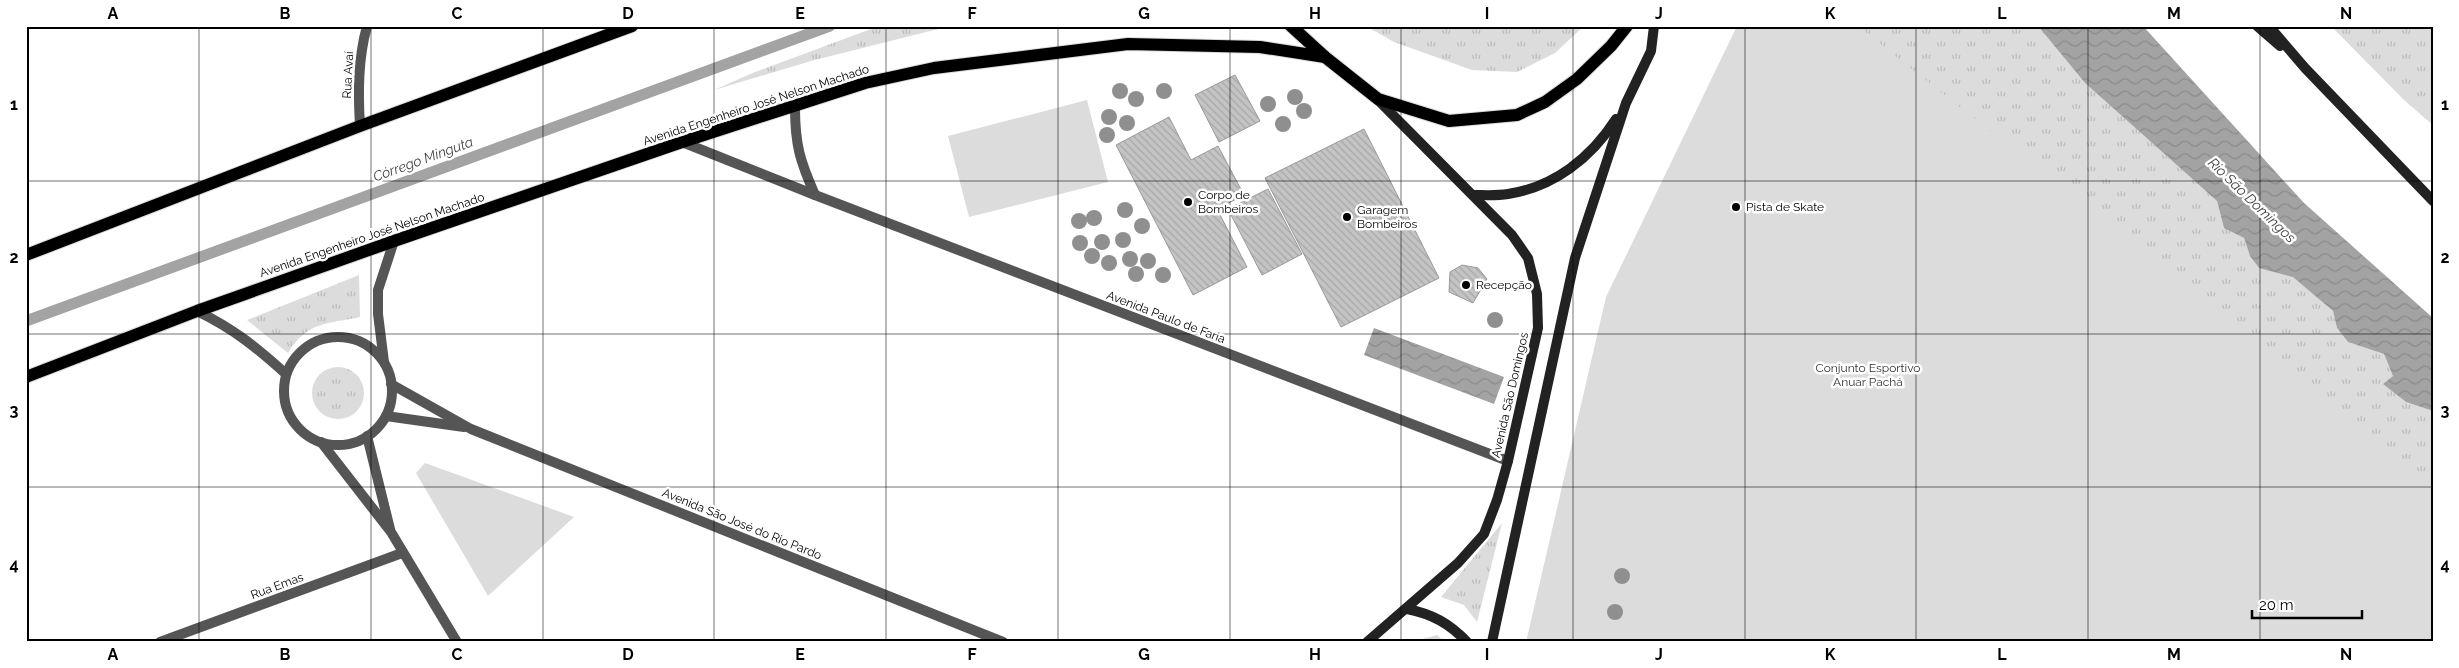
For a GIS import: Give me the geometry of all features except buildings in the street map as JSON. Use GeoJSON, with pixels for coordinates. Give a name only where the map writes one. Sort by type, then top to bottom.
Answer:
{"type":"FeatureCollection","features":[{"type":"Feature","properties":{"kind":"main road"},"geometry":{"type":"LineString","coordinates":[[26,255],[360,126],[632,26]]}},
{"type":"Feature","properties":{"kind":"main road"},"geometry":{"type":"LineString","coordinates":[[1291,26],[1325,57]]}},
{"type":"Feature","properties":{"kind":"main road","name":"Avenida Engenheiro José Nelson Machado"},"geometry":{"type":"LineString","coordinates":[[26,377],[197,311],[394,241],[682,142],[865,83],[934,68],[1128,44],[1260,47],[1325,57],[1378,99],[1450,121],[1518,115],[1545,102],[1577,79],[1611,46],[1627,26]]}},
{"type":"Feature","properties":{"kind":"street","name":"Rua Avaí"},"geometry":{"type":"LineString","coordinates":[[360,126],[358,92],[360,60],[367,26]]}},
{"type":"Feature","properties":{"kind":"street"},"geometry":{"type":"LineString","coordinates":[[1472,195],[1506,195],[1538,187],[1566,172],[1603,139],[1626,103],[1651,51],[1654,26]]}},
{"type":"Feature","properties":{"kind":"street"},"geometry":{"type":"LineString","coordinates":[[2257,26],[2305,68]]}},
{"type":"Feature","properties":{"kind":"street"},"geometry":{"type":"LineString","coordinates":[[2269,26],[2305,68],[2433,201]]}},
{"type":"Feature","properties":{"kind":"street","name":"Avenida São Domingos"},"geometry":{"type":"LineString","coordinates":[[1367,642],[1458,563],[1484,534],[1508,462],[1538,328],[1537,294],[1528,258],[1512,235],[1378,99]]}},
{"type":"Feature","properties":{"kind":"street"},"geometry":{"type":"LineString","coordinates":[[1492,642],[1575,258],[1626,103]]}},
{"type":"Feature","properties":{"kind":"street"},"geometry":{"type":"LineString","coordinates":[[795,107],[795,137],[800,162],[815,196]]}},
{"type":"Feature","properties":{"kind":"street","name":"Avenida Paulo de Faria"},"geometry":{"type":"LineString","coordinates":[[682,142],[815,196],[1508,462]]}},
{"type":"Feature","properties":{"kind":"street"},"geometry":{"type":"LineString","coordinates":[[384,362],[369,347],[351,338],[331,337],[312,343],[296,356],[286,374],[283,390],[286,407],[294,422],[306,434],[321,442],[345,444],[367,436],[378,428],[386,416],[391,400],[391,384],[384,362],[378,314],[378,290],[394,241]]}},
{"type":"Feature","properties":{"kind":"street"},"geometry":{"type":"LineString","coordinates":[[197,311],[224,324],[252,343],[286,374]]}},
{"type":"Feature","properties":{"kind":"street","name":"Avenida São José do Rio Pardo"},"geometry":{"type":"LineString","coordinates":[[391,384],[471,428],[1003,642]]}},
{"type":"Feature","properties":{"kind":"street","name":"Avenida São José do Rio Pardo"},"geometry":{"type":"LineString","coordinates":[[386,416],[471,428]]}},
{"type":"Feature","properties":{"kind":"street"},"geometry":{"type":"LineString","coordinates":[[367,436],[391,532]]}},
{"type":"Feature","properties":{"kind":"street"},"geometry":{"type":"LineString","coordinates":[[321,442],[391,532],[457,642]]}},
{"type":"Feature","properties":{"kind":"street","name":"Rua Emas"},"geometry":{"type":"LineString","coordinates":[[160,642],[402,553]]}},
{"type":"Feature","properties":{"kind":"street"},"geometry":{"type":"LineString","coordinates":[[1407,609],[1441,620],[1456,630],[1466,642]]}},
{"type":"Feature","properties":{"kind":"green space"},"geometry":{"type":"Polygon","coordinates":[[[879,26],[950,26],[811,61],[714,90],[755,72],[879,26]]]}},
{"type":"Feature","properties":{"kind":"green space"},"geometry":{"type":"Polygon","coordinates":[[[1366,26],[1584,26],[1555,53],[1517,72],[1472,70],[1394,42],[1366,26]]]}},
{"type":"Feature","properties":{"kind":"green space","name":"Conjunto Esportivo Anuar Pachá"},"geometry":{"type":"Polygon","coordinates":[[[1737,26],[1857,26],[1997,136],[2433,491],[2433,642],[1526,642],[1606,297],[1737,26]]]}},
{"type":"Feature","properties":{"kind":"green space"},"geometry":{"type":"Polygon","coordinates":[[[1857,26],[2038,26],[2085,83],[2217,201],[2224,228],[2244,238],[2250,256],[2259,268],[2293,276],[2333,311],[2337,328],[2348,342],[2384,354],[2393,376],[2384,384],[2406,402],[2433,411],[2433,492],[1857,26]]]}},
{"type":"Feature","properties":{"kind":"green space"},"geometry":{"type":"Polygon","coordinates":[[[2331,26],[2433,26],[2433,125],[2404,100],[2331,26]]]}},
{"type":"Feature","properties":{"kind":"green space"},"geometry":{"type":"Polygon","coordinates":[[[1087,100],[1108,182],[969,217],[948,136],[1087,100]]]}},
{"type":"Feature","properties":{"kind":"green space"},"geometry":{"type":"Polygon","coordinates":[[[359,275],[360,317],[328,323],[311,329],[295,343],[288,353],[247,320],[359,275]]]}},
{"type":"Feature","properties":{"kind":"green space"},"geometry":{"type":"Polygon","coordinates":[[[333,367],[343,367],[357,374],[364,388],[364,398],[357,412],[343,419],[333,419],[323,415],[316,408],[312,398],[312,388],[316,378],[323,371],[333,367]]]}},
{"type":"Feature","properties":{"kind":"green space"},"geometry":{"type":"Polygon","coordinates":[[[425,463],[574,517],[488,596],[416,473],[425,463]]]}},
{"type":"Feature","properties":{"kind":"green space"},"geometry":{"type":"Polygon","coordinates":[[[1502,523],[1477,622],[1464,605],[1441,597],[1502,523]]]}},
{"type":"Feature","properties":{"kind":"green space"},"geometry":{"type":"Polygon","coordinates":[[[1437,635],[1445,642],[1411,642],[1437,635]]]}},
{"type":"Feature","properties":{"kind":"water","name":"Rio São Domingos"},"geometry":{"type":"Polygon","coordinates":[[[2038,26],[2143,26],[2304,203],[2433,318],[2433,411],[2406,402],[2383,384],[2393,376],[2384,354],[2348,342],[2337,328],[2333,311],[2293,277],[2259,268],[2250,256],[2244,238],[2224,228],[2217,201],[2085,83],[2038,26]]]}},
{"type":"Feature","properties":{"kind":"water"},"geometry":{"type":"Polygon","coordinates":[[[1374,328],[1504,377],[1494,404],[1364,355],[1374,328]]]}},
{"type":"Feature","properties":{"kind":"waterway","name":"Córrego Minguta"},"geometry":{"type":"LineString","coordinates":[[26,321],[830,26]]}},
{"type":"Feature","properties":{"kind":"place","name":"Corpo de Bombeiros"},"geometry":{"type":"Point","coordinates":[1188,202]}},
{"type":"Feature","properties":{"kind":"place","name":"Pista de Skate"},"geometry":{"type":"Point","coordinates":[1736,207]}},
{"type":"Feature","properties":{"kind":"place","name":"Garagem Bombeiros"},"geometry":{"type":"Point","coordinates":[1347,217]}},
{"type":"Feature","properties":{"kind":"place","name":"Recepção"},"geometry":{"type":"Point","coordinates":[1466,285]}}]}
